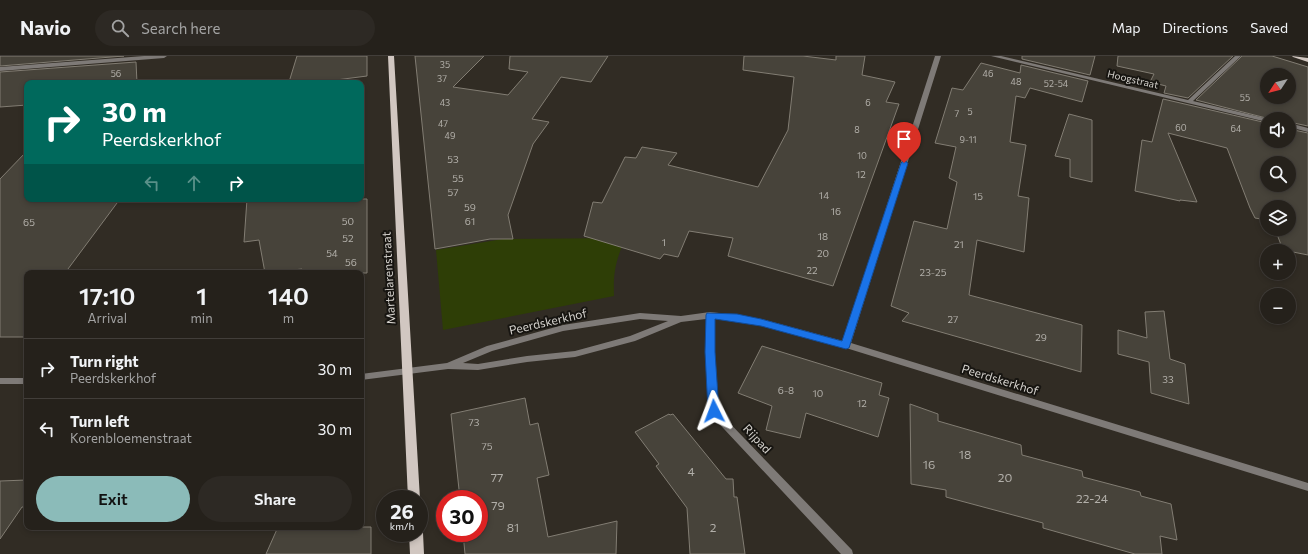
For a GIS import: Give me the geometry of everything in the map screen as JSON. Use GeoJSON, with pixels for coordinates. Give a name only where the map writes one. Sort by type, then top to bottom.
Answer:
{"type":"FeatureCollection","features":[{"type":"Feature","properties":{"kind":"main road","name":"Martelarenstraat"},"geometry":{"type":"LineString","coordinates":[[391,56],[414,490]]}},
{"type":"Feature","properties":{"kind":"main road"},"geometry":{"type":"LineString","coordinates":[[1295,56],[1308,60]]}},
{"type":"Feature","properties":{"kind":"main road"},"geometry":{"type":"LineString","coordinates":[[416,542],[417,554]]}},
{"type":"Feature","properties":{"kind":"street"},"geometry":{"type":"LineString","coordinates":[[0,69],[164,56]]}},
{"type":"Feature","properties":{"kind":"street"},"geometry":{"type":"LineString","coordinates":[[846,346],[938,56]]}},
{"type":"Feature","properties":{"kind":"street","name":"Hoogstraat"},"geometry":{"type":"LineString","coordinates":[[994,56],[1260,118]]}},
{"type":"Feature","properties":{"kind":"street"},"geometry":{"type":"LineString","coordinates":[[1189,102],[1238,56]]}},
{"type":"Feature","properties":{"kind":"street"},"geometry":{"type":"LineString","coordinates":[[1296,127],[1308,130]]}},
{"type":"Feature","properties":{"kind":"street","name":"Peerdskerkhof"},"geometry":{"type":"LineString","coordinates":[[448,366],[490,348],[563,328],[640,316],[681,319],[710,315],[737,318],[761,322],[846,346],[1308,487]]}},
{"type":"Feature","properties":{"kind":"street","name":"Rijpad"},"geometry":{"type":"LineString","coordinates":[[710,315],[710,352],[714,411],[848,554]]}},
{"type":"Feature","properties":{"kind":"street","name":"Peerdskerkhof"},"geometry":{"type":"LineString","coordinates":[[364,377],[448,366],[478,367],[527,359],[575,354],[632,338],[681,319]]}},
{"type":"Feature","properties":{"kind":"street"},"geometry":{"type":"LineString","coordinates":[[0,381],[24,381]]}},
{"type":"Feature","properties":{"kind":"green space"},"geometry":{"type":"Polygon","coordinates":[[[625,238],[616,266],[614,296],[443,330],[436,250],[503,239],[625,238]]]}},
{"type":"Feature","properties":{"kind":"building"},"geometry":{"type":"Polygon","coordinates":[[[0,56],[124,56],[0,66],[0,56]]]}},
{"type":"Feature","properties":{"kind":"building"},"geometry":{"type":"Polygon","coordinates":[[[297,56],[367,56],[367,76],[336,80],[290,80],[297,56]]]}},
{"type":"Feature","properties":{"kind":"building"},"geometry":{"type":"Polygon","coordinates":[[[415,56],[484,56],[453,87],[508,95],[528,72],[509,69],[510,56],[608,56],[591,82],[561,77],[532,119],[549,122],[533,144],[508,215],[513,239],[490,239],[435,249],[415,56]]]}},
{"type":"Feature","properties":{"kind":"building"},"geometry":{"type":"Polygon","coordinates":[[[744,56],[803,56],[836,60],[836,56],[865,56],[862,75],[895,82],[886,102],[899,104],[833,286],[728,256],[733,238],[689,231],[678,257],[664,254],[660,259],[584,236],[593,202],[602,203],[625,157],[636,158],[642,147],[677,153],[668,165],[758,187],[788,130],[794,77],[743,70],[744,56]]]}},
{"type":"Feature","properties":{"kind":"building"},"geometry":{"type":"Polygon","coordinates":[[[1022,56],[1095,56],[1090,75],[1022,59],[1022,56]]]}},
{"type":"Feature","properties":{"kind":"building"},"geometry":{"type":"Polygon","coordinates":[[[1118,56],[1233,56],[1188,98],[1164,93],[1166,86],[1150,82],[1154,74],[1117,66],[1118,56]]]}},
{"type":"Feature","properties":{"kind":"building"},"geometry":{"type":"Polygon","coordinates":[[[1242,56],[1272,56],[1308,67],[1308,126],[1296,123],[1296,112],[1260,112],[1260,116],[1196,100],[1242,56]]]}},
{"type":"Feature","properties":{"kind":"building"},"geometry":{"type":"Polygon","coordinates":[[[136,62],[137,80],[24,80],[24,105],[0,107],[0,72],[136,62]]]}},
{"type":"Feature","properties":{"kind":"building"},"geometry":{"type":"Polygon","coordinates":[[[981,63],[1020,73],[1021,65],[1088,81],[1082,102],[1030,88],[1025,98],[1016,96],[1010,142],[1026,145],[1018,196],[1029,198],[1024,252],[977,240],[969,295],[1082,325],[1081,372],[902,321],[909,313],[891,306],[914,221],[947,229],[957,182],[949,178],[956,147],[935,143],[952,88],[963,90],[981,63]]]}},
{"type":"Feature","properties":{"kind":"building"},"geometry":{"type":"Polygon","coordinates":[[[1163,99],[1260,121],[1260,148],[1296,148],[1296,130],[1308,133],[1308,255],[1296,253],[1296,244],[1281,244],[1278,236],[1296,236],[1296,200],[1260,200],[1260,219],[1255,218],[1227,148],[1168,133],[1197,202],[1180,201],[1135,191],[1142,140],[1152,142],[1163,99]]]}},
{"type":"Feature","properties":{"kind":"building"},"geometry":{"type":"Polygon","coordinates":[[[1069,114],[1092,120],[1092,182],[1070,177],[1070,159],[1055,156],[1069,114]]]}},
{"type":"Feature","properties":{"kind":"building"},"geometry":{"type":"Polygon","coordinates":[[[24,154],[24,202],[118,202],[67,270],[24,270],[24,337],[0,337],[0,179],[24,154]]]}},
{"type":"Feature","properties":{"kind":"building"},"geometry":{"type":"Polygon","coordinates":[[[364,199],[367,199],[367,273],[364,273],[364,270],[264,270],[259,240],[244,242],[247,202],[364,202],[364,199]]]}},
{"type":"Feature","properties":{"kind":"building"},"geometry":{"type":"Polygon","coordinates":[[[1164,311],[1170,359],[1185,364],[1189,404],[1151,393],[1149,362],[1118,354],[1118,330],[1147,338],[1145,312],[1164,311]]]}},
{"type":"Feature","properties":{"kind":"building"},"geometry":{"type":"Polygon","coordinates":[[[762,346],[882,383],[879,395],[889,398],[878,437],[806,413],[800,438],[766,430],[772,406],[738,393],[762,346]]]}},
{"type":"Feature","properties":{"kind":"building"},"geometry":{"type":"Polygon","coordinates":[[[525,398],[530,425],[538,423],[549,475],[537,478],[548,537],[617,521],[616,554],[465,554],[464,542],[488,542],[488,490],[459,490],[451,414],[525,398]]]}},
{"type":"Feature","properties":{"kind":"building"},"geometry":{"type":"Polygon","coordinates":[[[910,404],[938,414],[938,421],[1021,445],[1022,455],[1082,471],[1083,477],[1140,492],[1141,496],[1171,504],[1177,540],[1160,536],[1162,554],[1135,554],[1043,528],[1043,523],[946,497],[946,490],[911,484],[910,404]]]}},
{"type":"Feature","properties":{"kind":"building"},"geometry":{"type":"Polygon","coordinates":[[[669,414],[673,414],[726,479],[733,479],[734,497],[737,497],[745,554],[690,554],[687,508],[656,466],[659,464],[635,432],[669,414]]]}},
{"type":"Feature","properties":{"kind":"building"},"geometry":{"type":"Polygon","coordinates":[[[24,480],[24,507],[22,507],[0,539],[0,481],[24,480]]]}},
{"type":"Feature","properties":{"kind":"building"},"geometry":{"type":"Polygon","coordinates":[[[364,527],[371,527],[371,554],[266,554],[277,530],[364,530],[364,527]]]}},
{"type":"Feature","properties":{"kind":"route"},"geometry":{"type":"LineString","coordinates":[[714,411],[710,352],[710,315],[761,322],[846,346],[904,163]]}}]}
